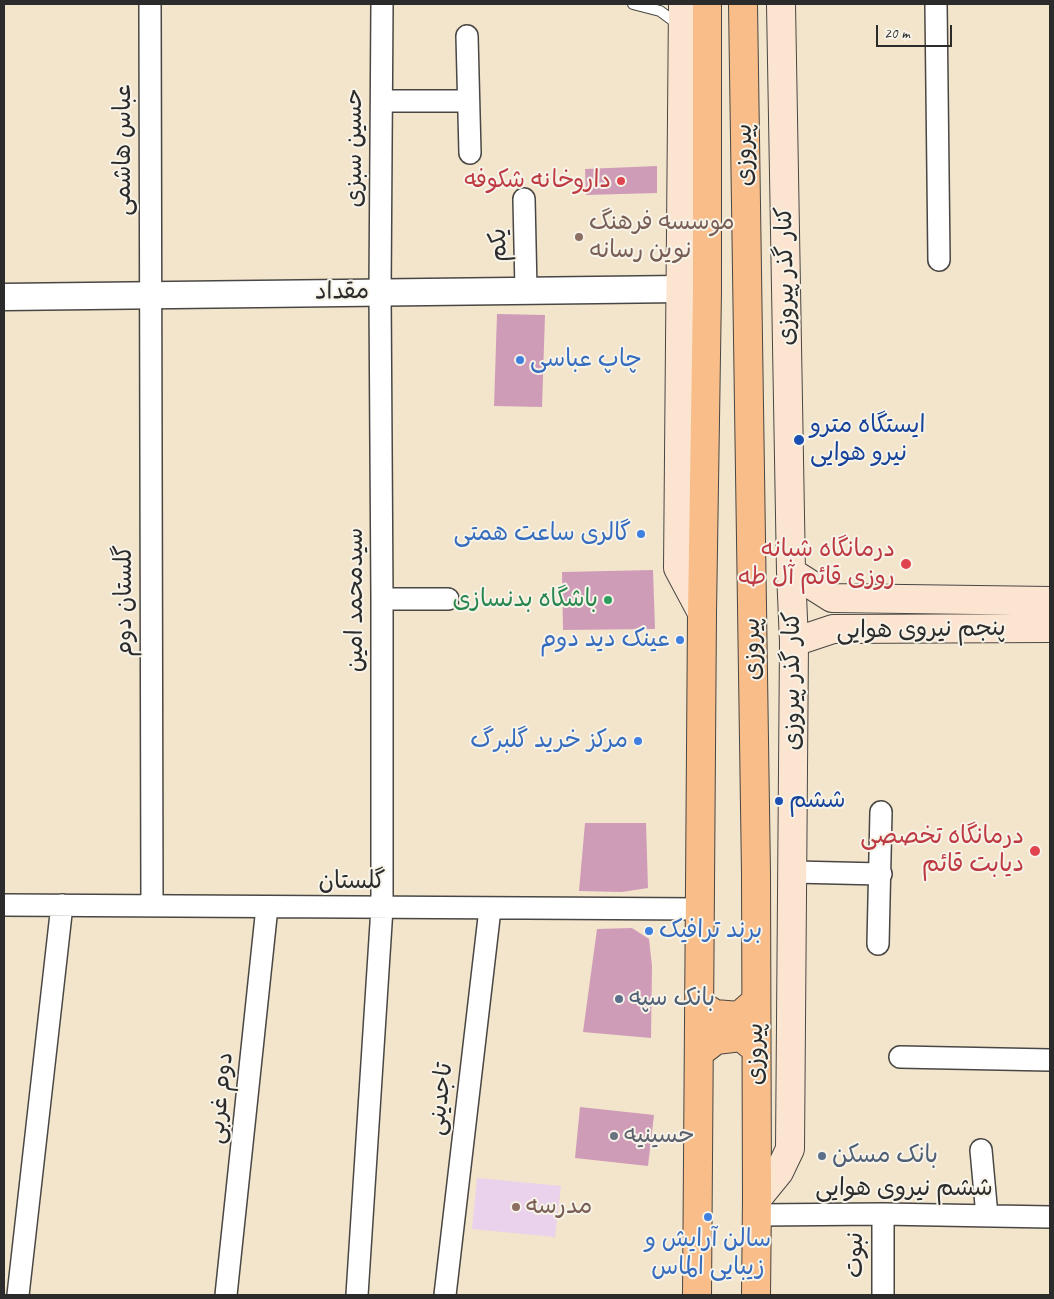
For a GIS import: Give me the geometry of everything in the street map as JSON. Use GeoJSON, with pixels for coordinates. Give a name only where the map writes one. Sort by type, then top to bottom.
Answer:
{"type":"FeatureCollection","features":[{"type":"Feature","properties":{"kind":"main road","name":"پیروزی"},"geometry":{"type":"LineString","coordinates":[[697,1295],[702,613],[707,291],[707,4]]}},
{"type":"Feature","properties":{"kind":"main road","name":"پیروزی"},"geometry":{"type":"LineString","coordinates":[[743,4],[755,806],[756,1295]]}},
{"type":"Feature","properties":{"kind":"main road","name":"کنار گذر پیروزی"},"geometry":{"type":"LineString","coordinates":[[757,1207],[779,1172],[790,1149],[794,872],[794,642],[791,572],[781,4]]}},
{"type":"Feature","properties":{"kind":"main road"},"geometry":{"type":"LineString","coordinates":[[683,16],[678,568],[702,613]]}},
{"type":"Feature","properties":{"kind":"main road","name":"پنجم نیروی هوایی"},"geometry":{"type":"LineString","coordinates":[[791,572],[832,598],[1050,601]]}},
{"type":"Feature","properties":{"kind":"main road"},"geometry":{"type":"LineString","coordinates":[[832,598],[822,605],[820,612],[822,620],[833,629]]}},
{"type":"Feature","properties":{"kind":"main road","name":"پنجم نیروی هوایی"},"geometry":{"type":"LineString","coordinates":[[794,642],[833,629],[1050,628]]}},
{"type":"Feature","properties":{"kind":"main road"},"geometry":{"type":"LineString","coordinates":[[699,1004],[715,1014],[740,1016],[756,1001]]}},
{"type":"Feature","properties":{"kind":"main road"},"geometry":{"type":"LineString","coordinates":[[699,1054],[716,1040],[741,1037],[756,1049]]}},
{"type":"Feature","properties":{"kind":"street","name":"عباس هاشمی"},"geometry":{"type":"LineString","coordinates":[[150,4],[150,297]]}},
{"type":"Feature","properties":{"kind":"street","name":"حسین سبزی"},"geometry":{"type":"LineString","coordinates":[[380,292],[382,4]]}},
{"type":"Feature","properties":{"kind":"street"},"geometry":{"type":"LineString","coordinates":[[936,4],[939,260]]}},
{"type":"Feature","properties":{"kind":"street"},"geometry":{"type":"LineString","coordinates":[[467,36],[470,153]]}},
{"type":"Feature","properties":{"kind":"street"},"geometry":{"type":"LineString","coordinates":[[382,101],[468,101]]}},
{"type":"Feature","properties":{"kind":"street","name":"یکم"},"geometry":{"type":"LineString","coordinates":[[524,199],[526,290]]}},
{"type":"Feature","properties":{"kind":"street","name":"مقداد"},"geometry":{"type":"LineString","coordinates":[[4,297],[150,297],[380,292],[681,289]]}},
{"type":"Feature","properties":{"kind":"street","name":"سیدمحمد امین"},"geometry":{"type":"LineString","coordinates":[[358,1295],[382,908],[380,292]]}},
{"type":"Feature","properties":{"kind":"street","name":"گلستان دوم"},"geometry":{"type":"LineString","coordinates":[[150,297],[152,906]]}},
{"type":"Feature","properties":{"kind":"street"},"geometry":{"type":"LineString","coordinates":[[382,599],[448,599]]}},
{"type":"Feature","properties":{"kind":"street"},"geometry":{"type":"LineString","coordinates":[[878,944],[881,874],[880,812]]}},
{"type":"Feature","properties":{"kind":"street"},"geometry":{"type":"LineString","coordinates":[[794,872],[881,874]]}},
{"type":"Feature","properties":{"kind":"street","name":"گلستان"},"geometry":{"type":"LineString","coordinates":[[4,905],[700,910]]}},
{"type":"Feature","properties":{"kind":"street"},"geometry":{"type":"LineString","coordinates":[[18,1295],[62,905]]}},
{"type":"Feature","properties":{"kind":"street","name":"دوم غربی"},"geometry":{"type":"LineString","coordinates":[[226,1295],[267,907]]}},
{"type":"Feature","properties":{"kind":"street","name":"تاجدینی"},"geometry":{"type":"LineString","coordinates":[[445,1295],[490,909]]}},
{"type":"Feature","properties":{"kind":"street"},"geometry":{"type":"LineString","coordinates":[[900,1056],[1050,1060]]}},
{"type":"Feature","properties":{"kind":"street"},"geometry":{"type":"LineString","coordinates":[[981,1150],[987,1216]]}},
{"type":"Feature","properties":{"kind":"street","name":"ششم نیروی هوایی"},"geometry":{"type":"LineString","coordinates":[[757,1207],[883,1214],[1050,1217]]}},
{"type":"Feature","properties":{"kind":"street","name":"نبوت"},"geometry":{"type":"LineString","coordinates":[[882,1295],[883,1214]]}},
{"type":"Feature","properties":{"kind":"lane"},"geometry":{"type":"LineString","coordinates":[[633,4],[683,16]]}},
{"type":"Feature","properties":{"kind":"shaded area","name":"مدرسه"},"geometry":{"type":"Polygon","coordinates":[[[477,1178],[561,1186],[555,1237],[472,1229],[477,1178]]]}},
{"type":"Feature","properties":{"kind":"building","name":"داروخانه شکوفه"},"geometry":{"type":"Polygon","coordinates":[[[657,166],[657,193],[586,195],[585,169],[657,166]]]}},
{"type":"Feature","properties":{"kind":"building","name":"چاپ عباسی"},"geometry":{"type":"Polygon","coordinates":[[[497,314],[545,315],[542,407],[494,406],[497,314]]]}},
{"type":"Feature","properties":{"kind":"building","name":"باشگاه بدنسازی"},"geometry":{"type":"Polygon","coordinates":[[[653,570],[655,629],[563,630],[562,572],[653,570]]]}},
{"type":"Feature","properties":{"kind":"building"},"geometry":{"type":"Polygon","coordinates":[[[585,823],[646,823],[648,888],[622,892],[579,891],[585,823]]]}},
{"type":"Feature","properties":{"kind":"building","name":"بانک سپه"},"geometry":{"type":"Polygon","coordinates":[[[632,928],[649,939],[652,966],[651,1038],[583,1032],[597,929],[632,928]]]}},
{"type":"Feature","properties":{"kind":"building","name":"حسینیه"},"geometry":{"type":"Polygon","coordinates":[[[580,1107],[654,1115],[648,1166],[575,1158],[580,1107]]]}},
{"type":"Feature","properties":{"kind":"place","name":"داروخانه شکوفه"},"geometry":{"type":"Point","coordinates":[621,181]}},
{"type":"Feature","properties":{"kind":"place","name":"موسسه فرهنگ نوین رسانه"},"geometry":{"type":"Point","coordinates":[579,237]}},
{"type":"Feature","properties":{"kind":"place","name":"چاپ عباسی"},"geometry":{"type":"Point","coordinates":[520,360]}},
{"type":"Feature","properties":{"kind":"place","name":"ایستگاه مترو نیرو هوایی"},"geometry":{"type":"Point","coordinates":[799,440]}},
{"type":"Feature","properties":{"kind":"place","name":"گالری ساعت همتی"},"geometry":{"type":"Point","coordinates":[641,534]}},
{"type":"Feature","properties":{"kind":"place","name":"درمانگاه شبانه روزی قائم آل طه"},"geometry":{"type":"Point","coordinates":[906,564]}},
{"type":"Feature","properties":{"kind":"place","name":"باشگاه بدنسازی"},"geometry":{"type":"Point","coordinates":[608,600]}},
{"type":"Feature","properties":{"kind":"place","name":"عینک دید دوم"},"geometry":{"type":"Point","coordinates":[680,640]}},
{"type":"Feature","properties":{"kind":"place","name":"مرکز خرید گلبرگ"},"geometry":{"type":"Point","coordinates":[638,741]}},
{"type":"Feature","properties":{"kind":"place","name":"ششم"},"geometry":{"type":"Point","coordinates":[779,801]}},
{"type":"Feature","properties":{"kind":"place","name":"درمانگاه تخصصی دیابت قائم"},"geometry":{"type":"Point","coordinates":[1035,851]}},
{"type":"Feature","properties":{"kind":"place","name":"برند ترافیک"},"geometry":{"type":"Point","coordinates":[649,931]}},
{"type":"Feature","properties":{"kind":"place","name":"بانک سپه"},"geometry":{"type":"Point","coordinates":[619,999]}},
{"type":"Feature","properties":{"kind":"place","name":"حسینیه"},"geometry":{"type":"Point","coordinates":[614,1136]}},
{"type":"Feature","properties":{"kind":"place","name":"بانک مسکن"},"geometry":{"type":"Point","coordinates":[822,1156]}},
{"type":"Feature","properties":{"kind":"place","name":"مدرسه"},"geometry":{"type":"Point","coordinates":[516,1207]}},
{"type":"Feature","properties":{"kind":"place","name":"سالن آرایش و زیبایی الماس"},"geometry":{"type":"Point","coordinates":[708,1217]}}]}
